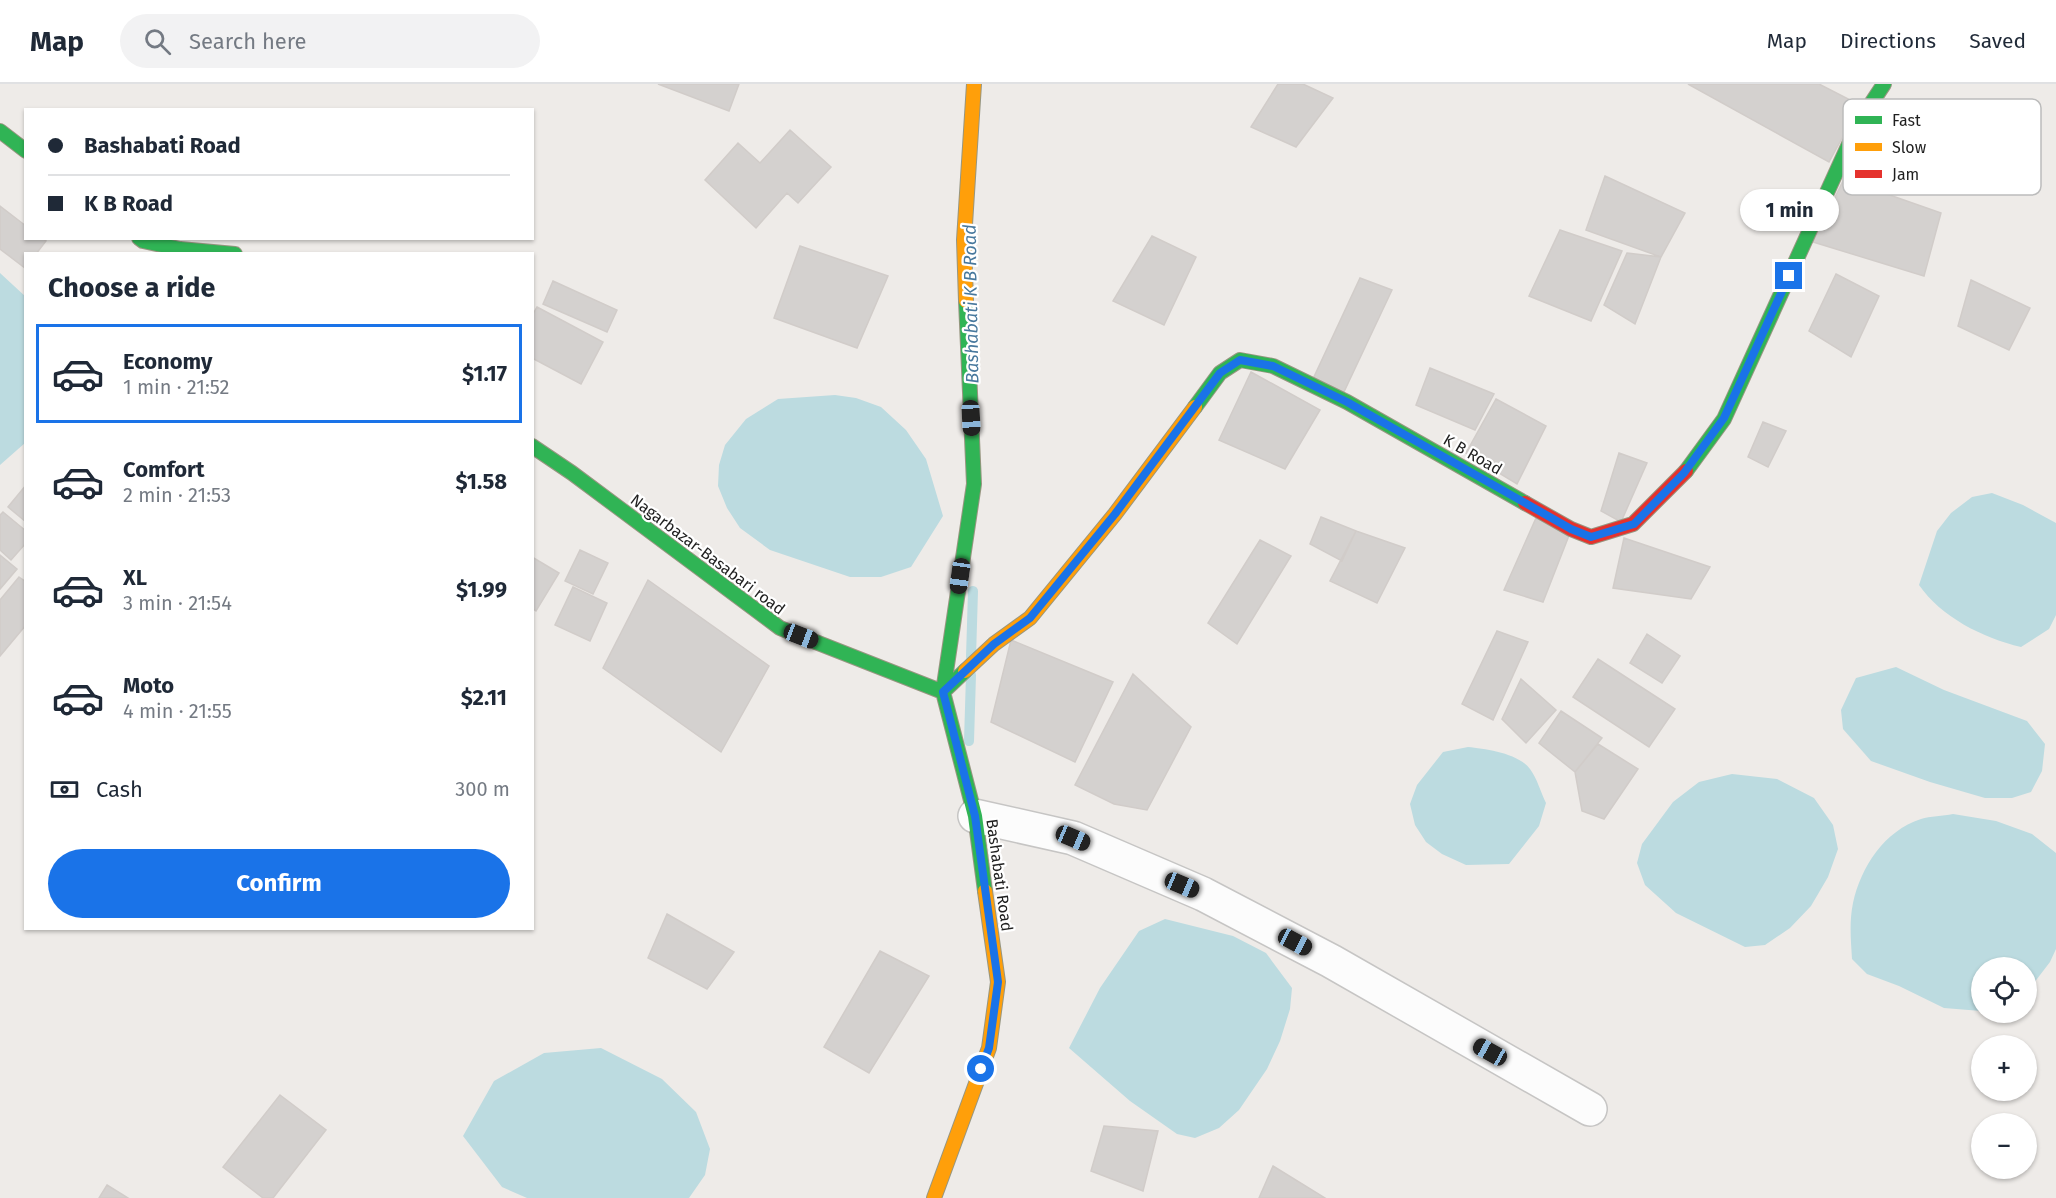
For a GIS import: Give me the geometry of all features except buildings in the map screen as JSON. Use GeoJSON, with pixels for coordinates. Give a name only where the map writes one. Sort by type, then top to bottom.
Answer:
{"type":"FeatureCollection","features":[{"type":"Feature","properties":{"kind":"street","name":"Bashabati Road"},"geometry":{"type":"LineString","coordinates":[[934,1198],[989,1048],[998,982],[975,816],[943,692],[974,484],[964,240],[974,84]]}},
{"type":"Feature","properties":{"kind":"street","name":"K B Road"},"geometry":{"type":"LineString","coordinates":[[1874,99],[1884,84]]}},
{"type":"Feature","properties":{"kind":"street"},"geometry":{"type":"LineString","coordinates":[[0,131],[24,149]]}},
{"type":"Feature","properties":{"kind":"street","name":"K B Road"},"geometry":{"type":"LineString","coordinates":[[943,692],[994,644],[1030,618],[1115,514],[1220,373],[1240,360],[1273,366],[1347,402],[1571,529],[1591,537],[1634,524],[1684,473],[1724,418],[1843,157]]}},
{"type":"Feature","properties":{"kind":"street"},"geometry":{"type":"LineString","coordinates":[[140,244],[213,252]]}},
{"type":"Feature","properties":{"kind":"street","name":"Nagarbazar-Basabari road"},"geometry":{"type":"LineString","coordinates":[[534,447],[572,473],[780,628],[943,692]]}},
{"type":"Feature","properties":{"kind":"street"},"geometry":{"type":"LineString","coordinates":[[975,816],[1073,838],[1203,894],[1331,961],[1590,1108]]}},
{"type":"Feature","properties":{"kind":"water"},"geometry":{"type":"Polygon","coordinates":[[[0,273],[24,295],[24,444],[0,465],[0,273]]]}},
{"type":"Feature","properties":{"kind":"water"},"geometry":{"type":"Polygon","coordinates":[[[835,395],[856,398],[881,407],[906,430],[926,459],[943,516],[911,567],[881,577],[850,577],[770,550],[740,528],[727,508],[718,486],[719,465],[725,445],[746,419],[778,399],[835,395]]]}},
{"type":"Feature","properties":{"kind":"water"},"geometry":{"type":"Polygon","coordinates":[[[1992,493],[2023,505],[2056,523],[2056,615],[2049,629],[2021,647],[1992,638],[1964,625],[1939,607],[1919,585],[1937,531],[1951,513],[1972,497],[1992,493]]]}},
{"type":"Feature","properties":{"kind":"water"},"geometry":{"type":"Polygon","coordinates":[[[1896,667],[1944,690],[2027,721],[2045,744],[2042,771],[2031,792],[2012,798],[1985,798],[1871,761],[1843,729],[1841,710],[1856,678],[1896,667]]]}},
{"type":"Feature","properties":{"kind":"water"},"geometry":{"type":"Polygon","coordinates":[[[1468,747],[1501,753],[1525,764],[1535,777],[1546,803],[1539,826],[1509,864],[1466,865],[1442,854],[1426,842],[1415,825],[1410,804],[1417,785],[1443,752],[1468,747]]]}},
{"type":"Feature","properties":{"kind":"water"},"geometry":{"type":"Polygon","coordinates":[[[1732,774],[1777,779],[1814,798],[1833,825],[1838,849],[1828,877],[1811,906],[1790,928],[1765,945],[1745,947],[1676,913],[1645,885],[1637,863],[1642,844],[1673,802],[1699,782],[1732,774]]]}},
{"type":"Feature","properties":{"kind":"water"},"geometry":{"type":"Polygon","coordinates":[[[1953,814],[1996,821],[2032,834],[2056,853],[2056,949],[2050,962],[2037,979],[2037,957],[1971,957],[1971,1010],[1944,1008],[1899,986],[1867,974],[1852,959],[1853,903],[1868,864],[1885,841],[1896,832],[1925,818],[1953,814]]]}},
{"type":"Feature","properties":{"kind":"water"},"geometry":{"type":"Polygon","coordinates":[[[1165,919],[1233,936],[1266,953],[1292,988],[1290,1009],[1280,1041],[1267,1069],[1239,1110],[1219,1128],[1195,1138],[1177,1134],[1130,1101],[1069,1048],[1100,988],[1139,931],[1165,919]]]}},
{"type":"Feature","properties":{"kind":"water"},"geometry":{"type":"Polygon","coordinates":[[[601,1048],[662,1079],[696,1112],[710,1149],[705,1175],[689,1198],[527,1198],[502,1187],[463,1136],[494,1081],[544,1053],[601,1048]]]}},
{"type":"Feature","properties":{"kind":"waterway","name":"Bashabati K B Road"},"geometry":{"type":"LineString","coordinates":[[971,657],[973,591]]}},
{"type":"Feature","properties":{"kind":"waterway","name":"Bashabati K B Road"},"geometry":{"type":"LineString","coordinates":[[969,741],[971,675]]}},
{"type":"Feature","properties":{"kind":"traffic: fast"},"geometry":{"type":"LineString","coordinates":[[1874,99],[1884,84]]}},
{"type":"Feature","properties":{"kind":"traffic: fast"},"geometry":{"type":"LineString","coordinates":[[0,131],[24,149]]}},
{"type":"Feature","properties":{"kind":"traffic: fast"},"geometry":{"type":"LineString","coordinates":[[1686,471],[1724,419],[1843,157]]}},
{"type":"Feature","properties":{"kind":"traffic: fast"},"geometry":{"type":"LineString","coordinates":[[142,240],[180,249],[213,252]]}},
{"type":"Feature","properties":{"kind":"traffic: fast"},"geometry":{"type":"LineString","coordinates":[[966,301],[974,484],[943,692],[975,816],[985,891]]}},
{"type":"Feature","properties":{"kind":"traffic: fast"},"geometry":{"type":"LineString","coordinates":[[1195,407],[1220,373],[1240,360],[1273,366],[1347,402],[1525,503]]}},
{"type":"Feature","properties":{"kind":"traffic: fast"},"geometry":{"type":"LineString","coordinates":[[534,447],[572,473],[780,628],[943,692],[965,671]]}},
{"type":"Feature","properties":{"kind":"traffic: slow"},"geometry":{"type":"LineString","coordinates":[[966,301],[964,240],[974,84]]}},
{"type":"Feature","properties":{"kind":"traffic: slow"},"geometry":{"type":"LineString","coordinates":[[965,671],[994,644],[1030,618],[1115,514],[1195,407]]}},
{"type":"Feature","properties":{"kind":"traffic: slow"},"geometry":{"type":"LineString","coordinates":[[934,1198],[989,1048],[998,982],[985,891]]}},
{"type":"Feature","properties":{"kind":"traffic: jam"},"geometry":{"type":"LineString","coordinates":[[1525,503],[1571,529],[1591,537],[1633,524],[1686,471]]}},
{"type":"Feature","properties":{"kind":"route"},"geometry":{"type":"LineString","coordinates":[[981,1069],[989,1048],[998,982],[975,816],[943,692],[994,644],[1030,618],[1115,514],[1220,373],[1240,360],[1273,366],[1347,402],[1571,529],[1591,537],[1634,524],[1684,473],[1724,418],[1789,276]]}}]}
